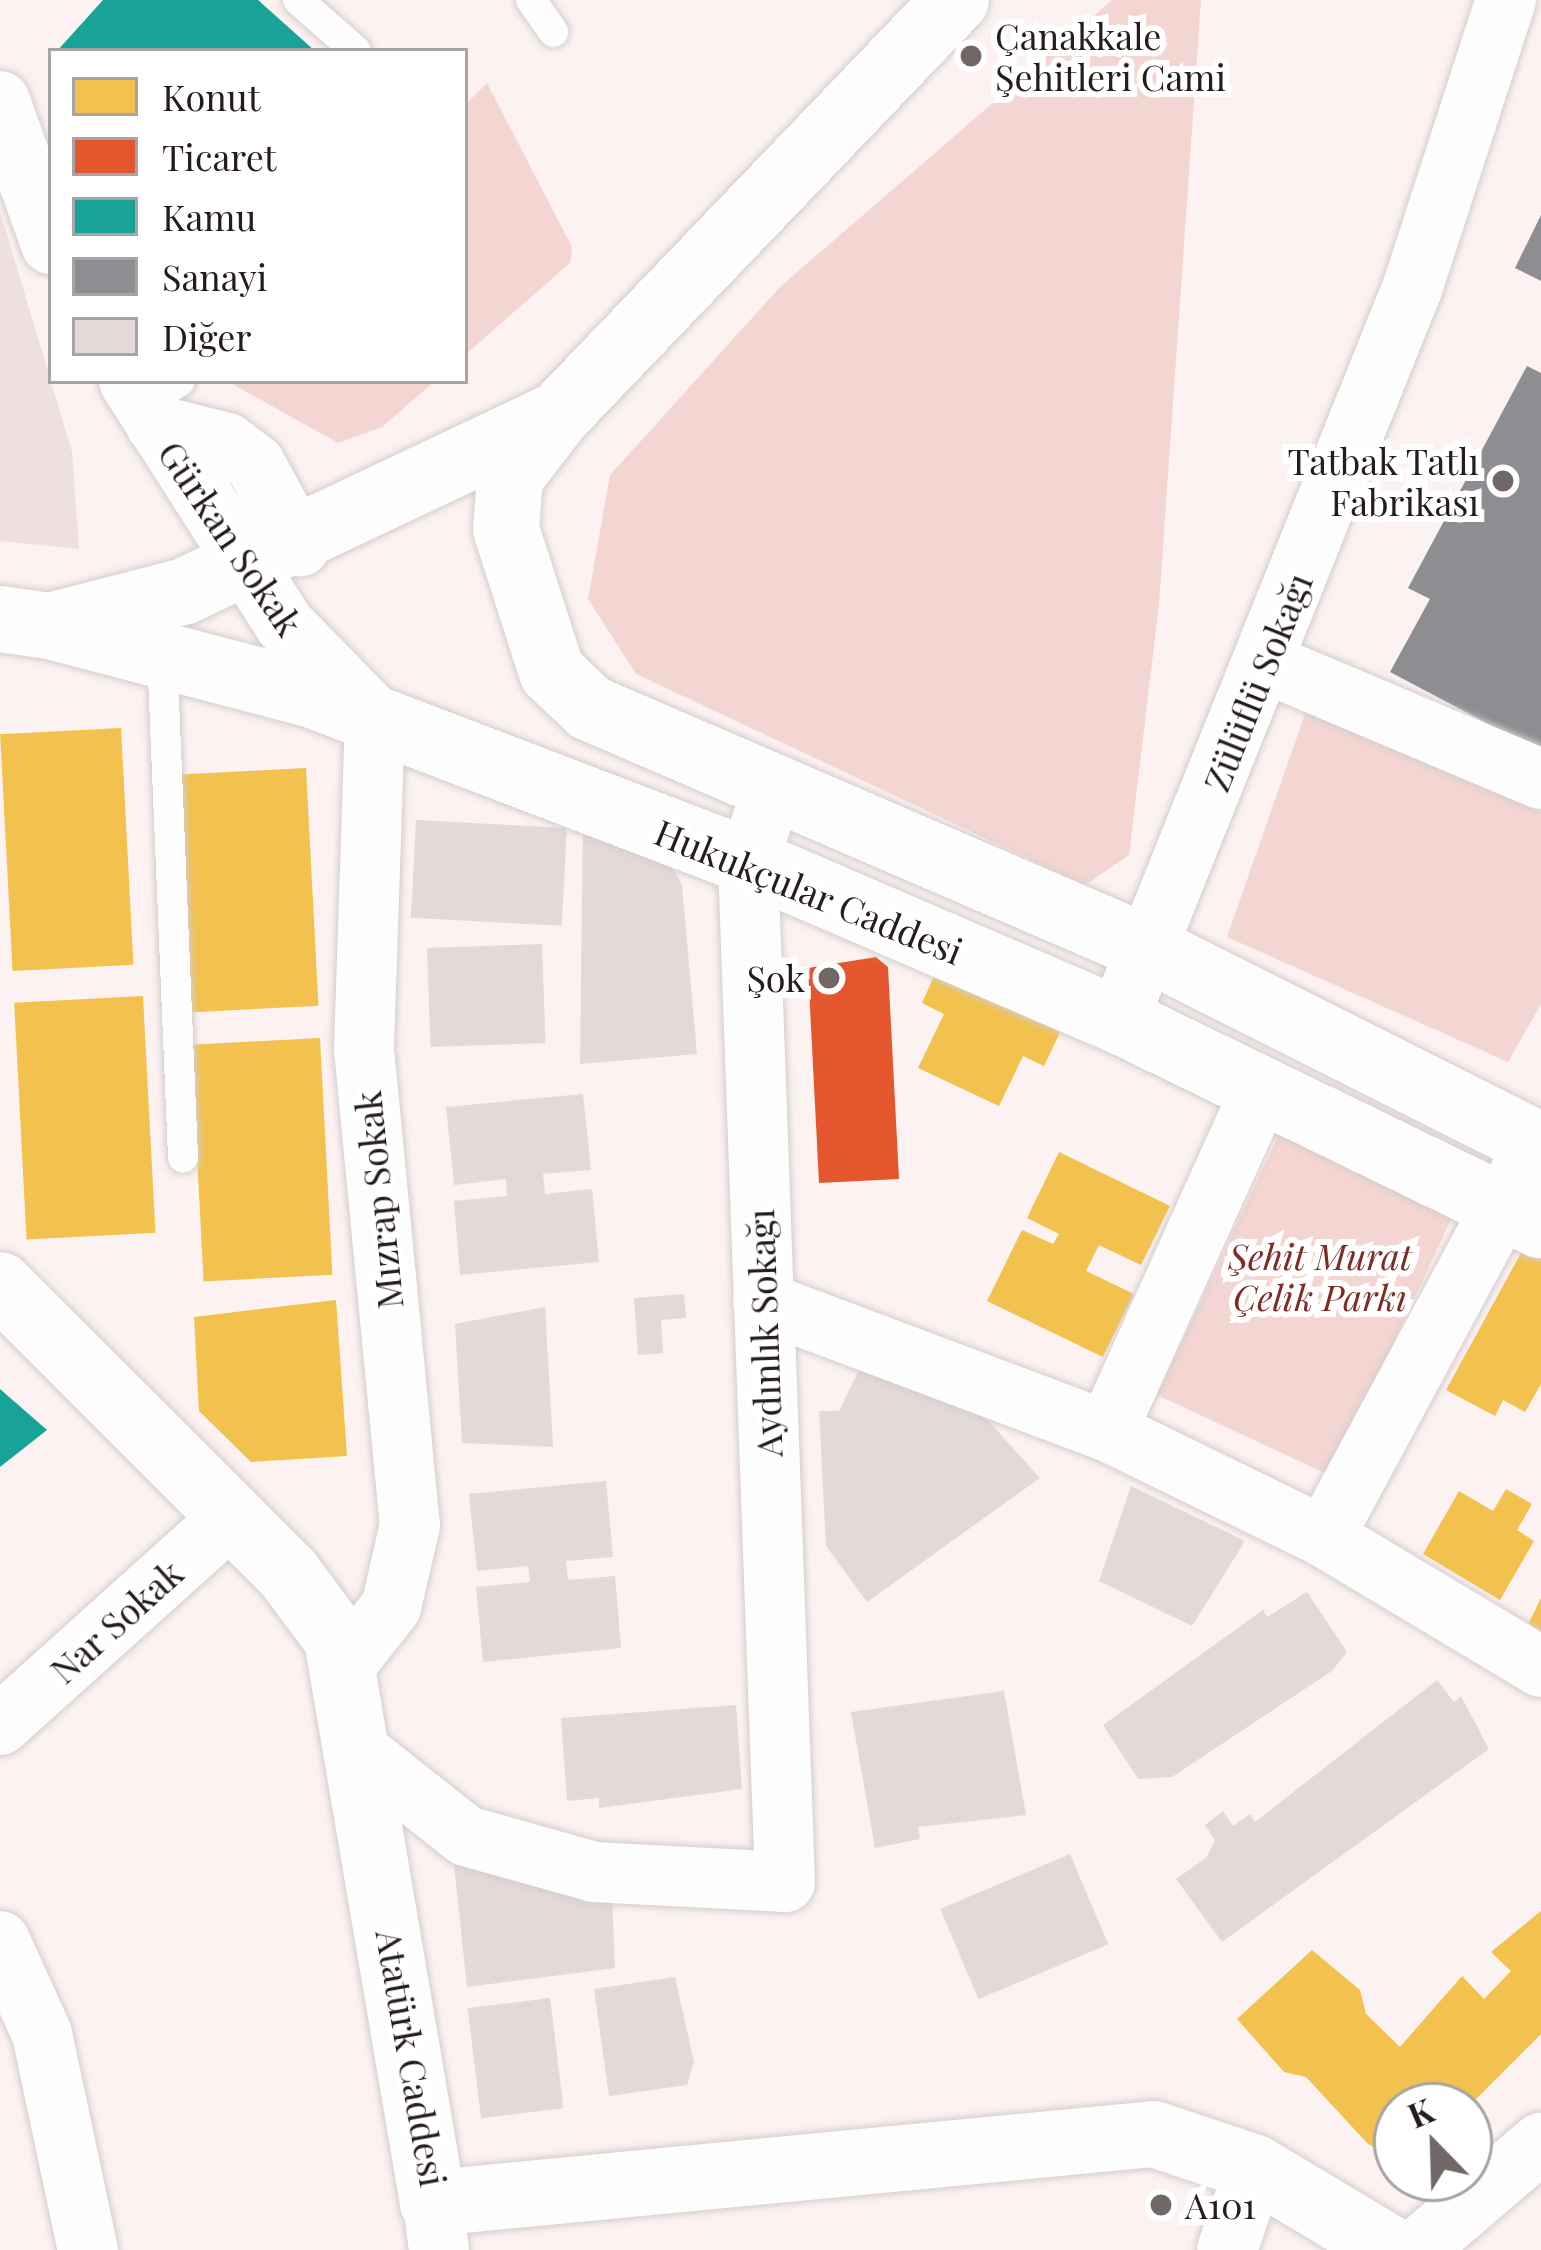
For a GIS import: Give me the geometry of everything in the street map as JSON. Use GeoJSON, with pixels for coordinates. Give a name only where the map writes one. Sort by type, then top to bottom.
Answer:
{"type":"FeatureCollection","features":[{"type":"Feature","properties":{"kind":"street","name":"Hukukçular Caddesi"},"geometry":{"type":"LineString","coordinates":[[956,0],[557,415],[510,477],[506,506],[518,589],[551,672],[590,708],[1150,949],[1539,1145]]}},
{"type":"Feature","properties":{"kind":"street","name":"Zülüflü Sokağı"},"geometry":{"type":"LineString","coordinates":[[1118,1020],[1266,663],[1413,286],[1506,0]]}},
{"type":"Feature","properties":{"kind":"street"},"geometry":{"type":"LineString","coordinates":[[0,100],[48,236]]}},
{"type":"Feature","properties":{"kind":"street","name":"Gürkan Sokak"},"geometry":{"type":"LineString","coordinates":[[152,398],[278,555],[285,625],[375,717]]}},
{"type":"Feature","properties":{"kind":"street","name":"Hukukçular Caddesi"},"geometry":{"type":"LineString","coordinates":[[25,622],[278,555],[557,415]]}},
{"type":"Feature","properties":{"kind":"street","name":"Hukukçular Caddesi"},"geometry":{"type":"LineString","coordinates":[[25,622],[162,652],[375,717],[748,861],[1118,1020],[1520,1216]]}},
{"type":"Feature","properties":{"kind":"street"},"geometry":{"type":"LineString","coordinates":[[1266,663],[1541,779]]}},
{"type":"Feature","properties":{"kind":"street","name":"Mızrap Sokak"},"geometry":{"type":"LineString","coordinates":[[346,1664],[391,1606],[410,1525],[364,1049],[375,717]]}},
{"type":"Feature","properties":{"kind":"street","name":"Aydınlık Sokağı"},"geometry":{"type":"LineString","coordinates":[[360,1752],[466,1836],[594,1872],[785,1882],[748,861],[773,789]]}},
{"type":"Feature","properties":{"kind":"street"},"geometry":{"type":"LineString","coordinates":[[1107,1431],[1261,1090]]}},
{"type":"Feature","properties":{"kind":"street"},"geometry":{"type":"LineString","coordinates":[[1324,1537],[1520,1216],[1539,1145]]}},
{"type":"Feature","properties":{"kind":"street","name":"Atatürk Caddesi"},"geometry":{"type":"LineString","coordinates":[[0,1286],[232,1516],[323,1616],[346,1664],[436,2226],[1154,2134],[1255,2168],[1392,2250]]}},
{"type":"Feature","properties":{"kind":"street"},"geometry":{"type":"LineString","coordinates":[[763,1302],[1107,1431],[1324,1537],[1541,1666]]}},
{"type":"Feature","properties":{"kind":"street","name":"Nar Sokak"},"geometry":{"type":"LineString","coordinates":[[0,1725],[232,1516]]}},
{"type":"Feature","properties":{"kind":"street"},"geometry":{"type":"LineString","coordinates":[[0,1941],[41,2034],[88,2250]]}},
{"type":"Feature","properties":{"kind":"street"},"geometry":{"type":"LineString","coordinates":[[1416,2250],[1541,2144]]}},
{"type":"Feature","properties":{"kind":"street"},"geometry":{"type":"LineString","coordinates":[[1227,2250],[1255,2168]]}},
{"type":"Feature","properties":{"kind":"lane"},"geometry":{"type":"LineString","coordinates":[[298,0],[353,48]]}},
{"type":"Feature","properties":{"kind":"lane"},"geometry":{"type":"LineString","coordinates":[[531,0],[554,32]]}},
{"type":"Feature","properties":{"kind":"lane"},"geometry":{"type":"LineString","coordinates":[[162,652],[183,1158]]}},
{"type":"Feature","properties":{"kind":"shaded area"},"geometry":{"type":"Polygon","coordinates":[[[0,211],[72,452],[79,549],[0,541],[0,211]]]}},
{"type":"Feature","properties":{"kind":"green space"},"geometry":{"type":"Polygon","coordinates":[[[1112,0],[1201,0],[1159,604],[1129,855],[1085,885],[636,674],[588,599],[610,475],[781,286],[1112,0]]]}},
{"type":"Feature","properties":{"kind":"green space"},"geometry":{"type":"Polygon","coordinates":[[[487,83],[572,247],[570,263],[468,352],[468,102],[487,83]]]}},
{"type":"Feature","properties":{"kind":"green space"},"geometry":{"type":"Polygon","coordinates":[[[232,384],[432,384],[382,427],[338,443],[232,384]]]}},
{"type":"Feature","properties":{"kind":"green space"},"geometry":{"type":"Polygon","coordinates":[[[1306,711],[1541,812],[1541,1004],[1508,1062],[1227,937],[1306,711]]]}},
{"type":"Feature","properties":{"kind":"green space","name":"Şehit Murat Çelik Parkı"},"geometry":{"type":"Polygon","coordinates":[[[1279,1134],[1453,1215],[1331,1476],[1157,1395],[1279,1134]]]}},
{"type":"Feature","properties":{"kind":"building: Konut"},"geometry":{"type":"Polygon","coordinates":[[[121,728],[133,965],[13,971],[0,734],[121,728]]]}},
{"type":"Feature","properties":{"kind":"building: Konut"},"geometry":{"type":"Polygon","coordinates":[[[306,768],[318,1006],[190,1012],[177,775],[306,768]]]}},
{"type":"Feature","properties":{"kind":"building: Konut"},"geometry":{"type":"Polygon","coordinates":[[[940,963],[1065,1022],[1044,1066],[1023,1056],[999,1106],[918,1068],[944,1014],[922,1003],[940,963]]]}},
{"type":"Feature","properties":{"kind":"building: Konut"},"geometry":{"type":"Polygon","coordinates":[[[143,996],[155,1233],[27,1239],[14,1003],[143,996]]]}},
{"type":"Feature","properties":{"kind":"building: Konut"},"geometry":{"type":"Polygon","coordinates":[[[320,1038],[332,1275],[204,1281],[191,1045],[320,1038]]]}},
{"type":"Feature","properties":{"kind":"building: Konut"},"geometry":{"type":"Polygon","coordinates":[[[1059,1152],[1170,1206],[1141,1265],[1099,1245],[1086,1271],[1134,1294],[1103,1357],[987,1301],[1022,1230],[1053,1244],[1059,1234],[1027,1218],[1059,1152]]]}},
{"type":"Feature","properties":{"kind":"building: Konut"},"geometry":{"type":"Polygon","coordinates":[[[1527,1242],[1541,1249],[1541,1384],[1525,1412],[1503,1400],[1495,1416],[1446,1390],[1527,1242]]]}},
{"type":"Feature","properties":{"kind":"building: Konut"},"geometry":{"type":"Polygon","coordinates":[[[336,1300],[347,1456],[251,1462],[199,1411],[194,1317],[336,1300]]]}},
{"type":"Feature","properties":{"kind":"building: Konut"},"geometry":{"type":"Polygon","coordinates":[[[1506,1489],[1532,1504],[1517,1530],[1534,1541],[1500,1600],[1423,1554],[1459,1491],[1493,1511],[1506,1489]]]}},
{"type":"Feature","properties":{"kind":"building: Konut"},"geometry":{"type":"Polygon","coordinates":[[[1541,1598],[1541,1639],[1525,1631],[1541,1598]]]}},
{"type":"Feature","properties":{"kind":"building: Konut"},"geometry":{"type":"Polygon","coordinates":[[[1541,1911],[1541,2034],[1493,2082],[1373,2082],[1373,2147],[1306,2077],[1284,2072],[1237,2019],[1312,1950],[1360,1990],[1366,2014],[1400,2047],[1462,1976],[1484,1999],[1511,1971],[1491,1952],[1541,1911]]]}},
{"type":"Feature","properties":{"kind":"building: Ticaret"},"geometry":{"type":"Polygon","coordinates":[[[876,957],[888,967],[899,1179],[819,1183],[808,968],[876,957]]]}},
{"type":"Feature","properties":{"kind":"building: Kamu"},"geometry":{"type":"Polygon","coordinates":[[[103,0],[258,0],[312,48],[60,48],[103,0]]]}},
{"type":"Feature","properties":{"kind":"building: Kamu"},"geometry":{"type":"Polygon","coordinates":[[[0,1389],[47,1430],[0,1467],[0,1389]]]}},
{"type":"Feature","properties":{"kind":"building: Sanayi"},"geometry":{"type":"Polygon","coordinates":[[[1541,215],[1541,281],[1515,268],[1541,215]]]}},
{"type":"Feature","properties":{"kind":"building: Sanayi","name":"Tatbak Tatlı Fabrikası"},"geometry":{"type":"Polygon","coordinates":[[[1527,366],[1541,373],[1541,752],[1390,672],[1430,599],[1408,588],[1527,366]]]}},
{"type":"Feature","properties":{"kind":"building: Diğer"},"geometry":{"type":"Polygon","coordinates":[[[583,815],[660,844],[682,885],[697,1054],[580,1064],[583,815]]]}},
{"type":"Feature","properties":{"kind":"building: Diğer"},"geometry":{"type":"Polygon","coordinates":[[[416,820],[567,828],[562,926],[411,918],[416,820]]]}},
{"type":"Feature","properties":{"kind":"building: Diğer"},"geometry":{"type":"Polygon","coordinates":[[[542,944],[545,1043],[431,1047],[427,948],[542,944]]]}},
{"type":"Feature","properties":{"kind":"building: Diğer"},"geometry":{"type":"Polygon","coordinates":[[[583,1094],[591,1170],[543,1174],[545,1194],[592,1189],[599,1262],[460,1275],[454,1201],[507,1196],[506,1179],[454,1185],[446,1107],[583,1094]]]}},
{"type":"Feature","properties":{"kind":"building: Diğer"},"geometry":{"type":"Polygon","coordinates":[[[684,1294],[686,1318],[661,1320],[663,1353],[638,1355],[634,1298],[684,1294]]]}},
{"type":"Feature","properties":{"kind":"building: Diğer"},"geometry":{"type":"Polygon","coordinates":[[[545,1307],[553,1447],[462,1443],[455,1324],[545,1307]]]}},
{"type":"Feature","properties":{"kind":"building: Diğer"},"geometry":{"type":"Polygon","coordinates":[[[863,1362],[984,1416],[1040,1478],[867,1602],[826,1546],[819,1411],[839,1411],[863,1362]]]}},
{"type":"Feature","properties":{"kind":"building: Diğer"},"geometry":{"type":"Polygon","coordinates":[[[606,1481],[613,1557],[566,1561],[568,1580],[615,1576],[621,1648],[483,1662],[476,1587],[530,1582],[528,1566],[477,1571],[469,1494],[606,1481]]]}},
{"type":"Feature","properties":{"kind":"building: Diğer"},"geometry":{"type":"Polygon","coordinates":[[[1131,1486],[1245,1541],[1192,1626],[1099,1581],[1131,1486]]]}},
{"type":"Feature","properties":{"kind":"building: Diğer"},"geometry":{"type":"Polygon","coordinates":[[[1307,1592],[1347,1652],[1332,1671],[1172,1777],[1138,1779],[1103,1725],[1263,1610],[1267,1617],[1307,1592]]]}},
{"type":"Feature","properties":{"kind":"building: Diğer"},"geometry":{"type":"Polygon","coordinates":[[[1437,1680],[1454,1702],[1461,1696],[1489,1749],[1222,1942],[1176,1879],[1206,1858],[1215,1840],[1205,1825],[1223,1811],[1233,1826],[1250,1814],[1255,1822],[1437,1680]]]}},
{"type":"Feature","properties":{"kind":"building: Diğer"},"geometry":{"type":"Polygon","coordinates":[[[1004,1691],[1026,1815],[918,1827],[920,1839],[875,1848],[851,1712],[1004,1691]]]}},
{"type":"Feature","properties":{"kind":"building: Diğer"},"geometry":{"type":"Polygon","coordinates":[[[736,1705],[742,1789],[599,1808],[599,1798],[567,1801],[561,1718],[736,1705]]]}},
{"type":"Feature","properties":{"kind":"building: Diğer"},"geometry":{"type":"Polygon","coordinates":[[[452,1846],[611,1877],[615,1968],[467,1987],[452,1846]]]}},
{"type":"Feature","properties":{"kind":"building: Diğer"},"geometry":{"type":"Polygon","coordinates":[[[1070,1854],[1108,1944],[979,1999],[940,1909],[1070,1854]]]}},
{"type":"Feature","properties":{"kind":"building: Diğer"},"geometry":{"type":"Polygon","coordinates":[[[675,1977],[694,2062],[687,2085],[609,2096],[594,1989],[675,1977]]]}},
{"type":"Feature","properties":{"kind":"building: Diğer"},"geometry":{"type":"Polygon","coordinates":[[[550,1998],[564,2108],[481,2118],[468,2008],[550,1998]]]}},
{"type":"Feature","properties":{"kind":"place","name":"Çanakkale Şehitleri Cami"},"geometry":{"type":"Point","coordinates":[971,56]}},
{"type":"Feature","properties":{"kind":"place","name":"Tatbak Tatlı Fabrikası"},"geometry":{"type":"Point","coordinates":[1503,481]}},
{"type":"Feature","properties":{"kind":"place","name":"Şok"},"geometry":{"type":"Point","coordinates":[829,978]}},
{"type":"Feature","properties":{"kind":"place","name":"A101"},"geometry":{"type":"Point","coordinates":[1161,2205]}}]}
